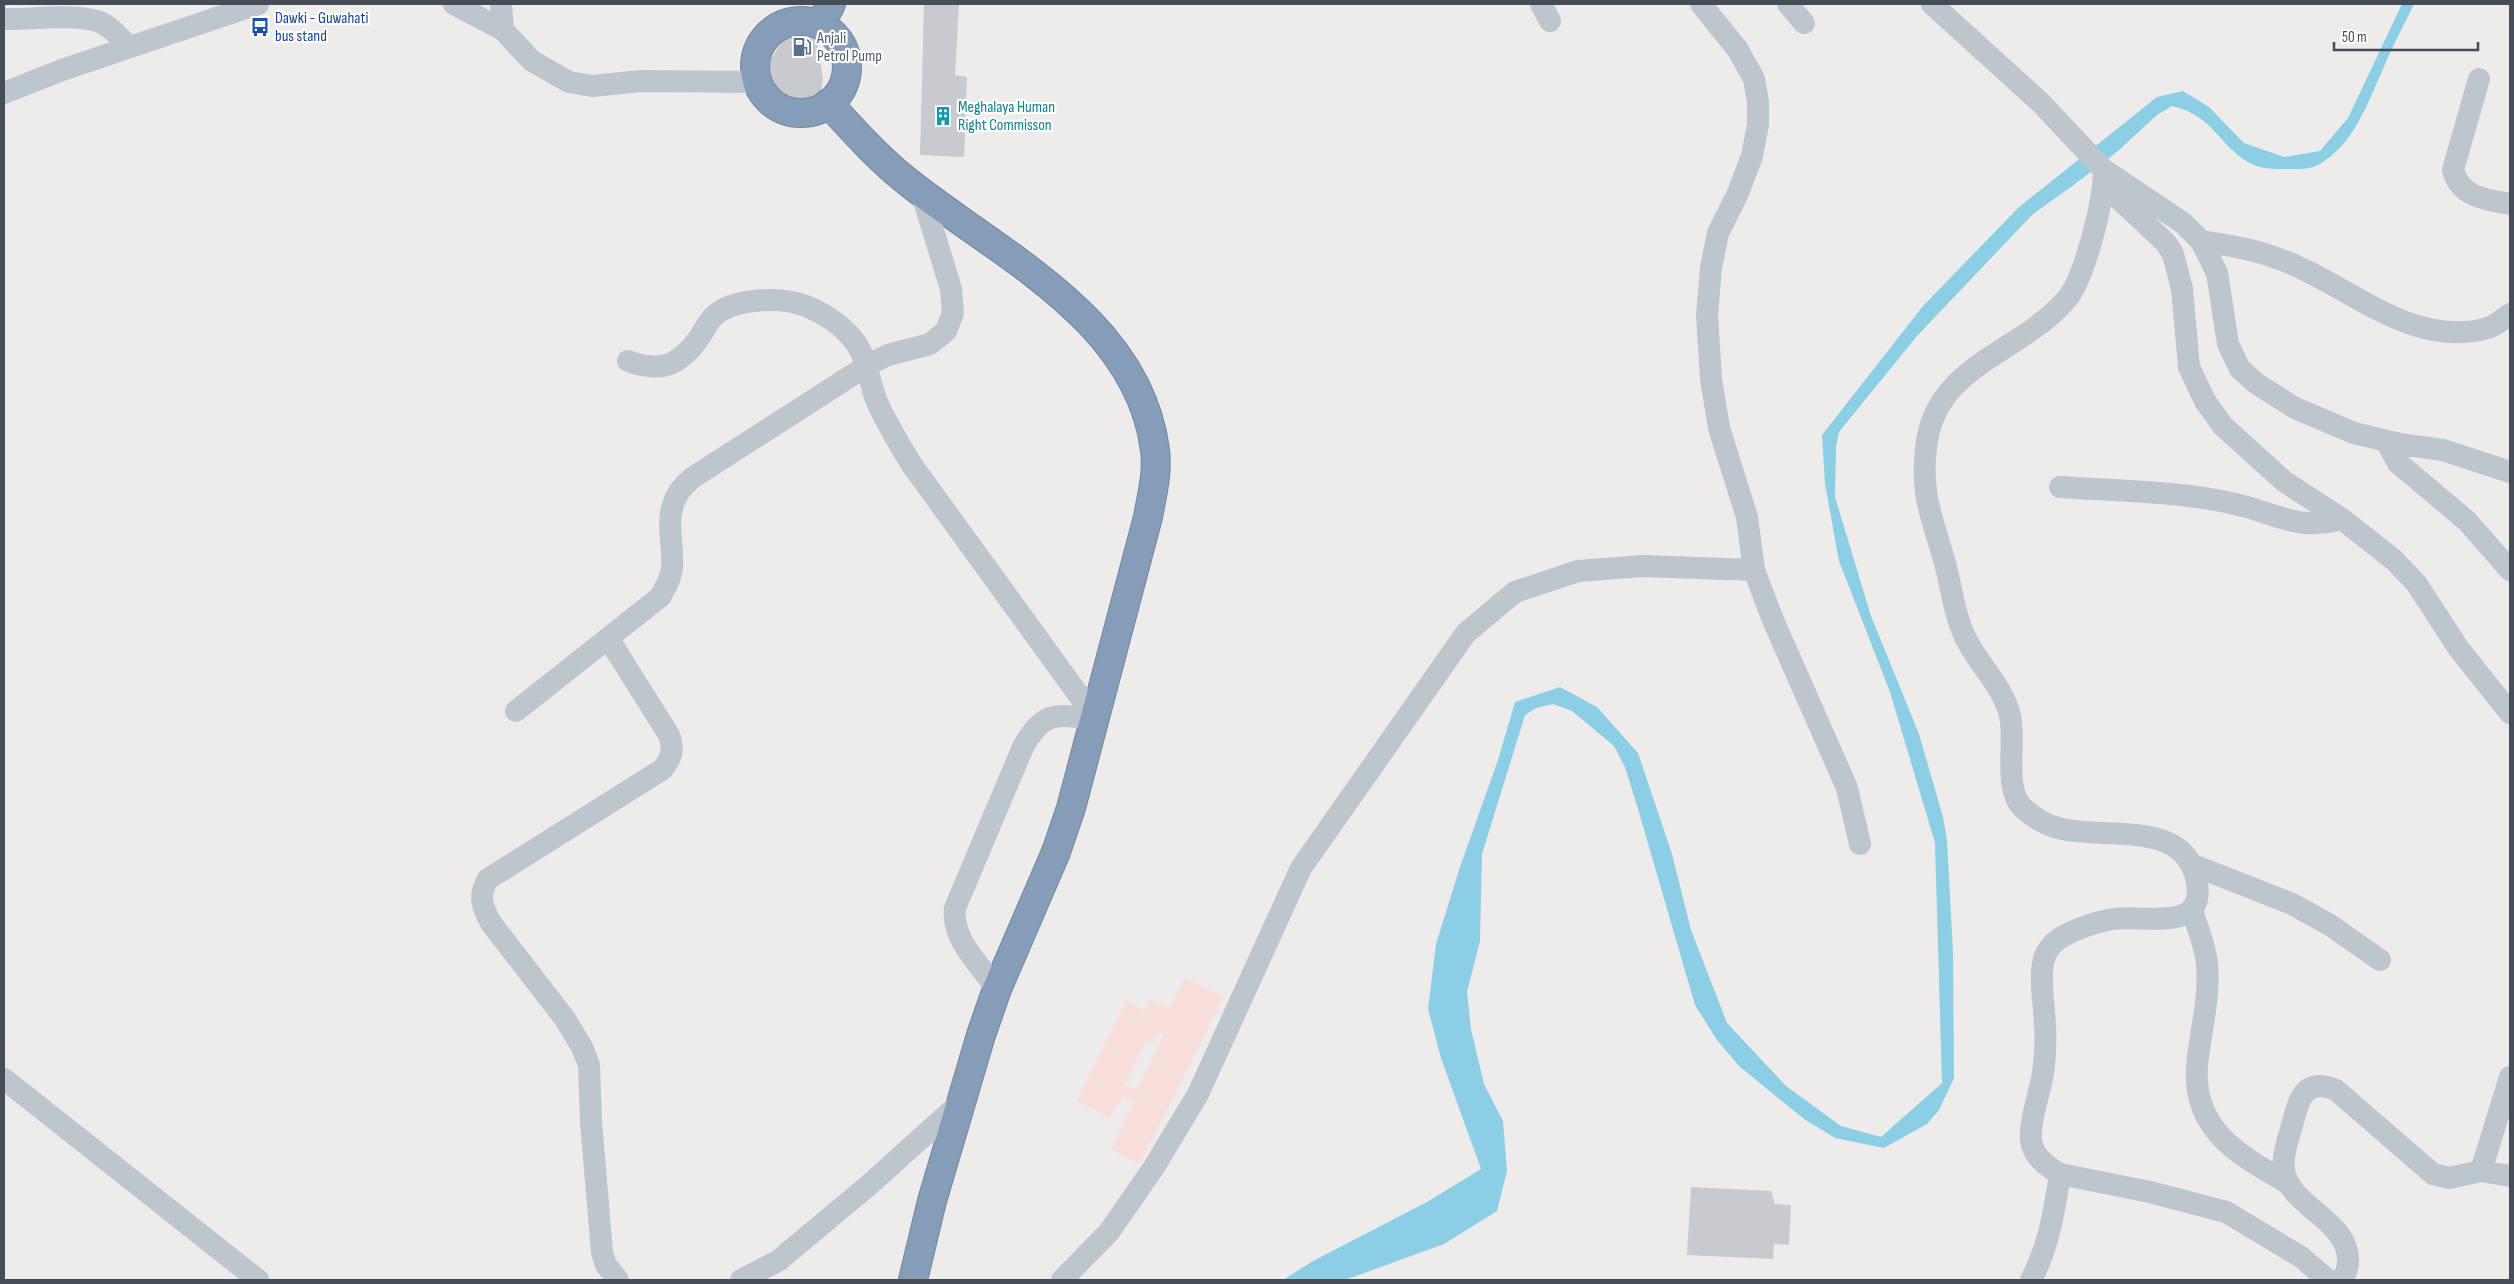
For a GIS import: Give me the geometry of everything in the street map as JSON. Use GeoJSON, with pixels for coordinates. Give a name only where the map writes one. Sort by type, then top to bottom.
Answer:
{"type":"FeatureCollection","features":[{"type":"Feature","properties":{"kind":"highway"},"geometry":{"type":"LineString","coordinates":[[825,14],[831,32],[845,55],[844,82],[838,94],[816,110],[802,113],[788,111],[769,100],[757,82],[756,56],[761,43],[770,33],[781,25],[794,21],[807,21],[825,14]]}},
{"type":"Feature","properties":{"kind":"highway"},"geometry":{"type":"LineString","coordinates":[[828,103],[869,146],[921,191],[1067,300],[1094,327],[1118,357],[1140,396],[1150,423],[1156,452],[1153,490],[1096,719],[1071,808],[1056,852],[997,989],[959,1104],[913,1280]]}},
{"type":"Feature","properties":{"kind":"street"},"geometry":{"type":"LineString","coordinates":[[4,93],[62,70],[258,4]]}},
{"type":"Feature","properties":{"kind":"street"},"geometry":{"type":"LineString","coordinates":[[454,4],[503,30],[532,61],[569,82],[592,86],[641,81],[757,82]]}},
{"type":"Feature","properties":{"kind":"street"},"geometry":{"type":"LineString","coordinates":[[501,4],[503,30]]}},
{"type":"Feature","properties":{"kind":"street"},"geometry":{"type":"LineString","coordinates":[[1700,4],[1738,50],[1754,78],[1758,102],[1758,125],[1752,156],[1738,194],[1718,232],[1710,268],[1707,315],[1712,380],[1719,428],[1747,517],[1754,570],[1777,629],[1847,788],[1860,844]]}},
{"type":"Feature","properties":{"kind":"street"},"geometry":{"type":"LineString","coordinates":[[1788,4],[1804,23]]}},
{"type":"Feature","properties":{"kind":"street"},"geometry":{"type":"LineString","coordinates":[[1932,4],[2041,103],[2104,170],[2183,223],[2201,241],[2217,273],[2228,344],[2240,369],[2264,389],[2295,408],[2354,433],[2386,441],[2443,450],[2510,472]]}},
{"type":"Feature","properties":{"kind":"street"},"geometry":{"type":"LineString","coordinates":[[4,19],[76,18],[98,21],[114,30],[130,47]]}},
{"type":"Feature","properties":{"kind":"street"},"geometry":{"type":"LineString","coordinates":[[2479,79],[2456,153],[2453,170],[2455,180],[2465,192],[2486,200],[2510,204]]}},
{"type":"Feature","properties":{"kind":"street"},"geometry":{"type":"LineString","coordinates":[[2104,170],[2116,196],[2166,243],[2173,254],[2182,289],[2189,367],[2205,401],[2223,426],[2285,482],[2342,519],[2394,560],[2416,583],[2465,656],[2510,713]]}},
{"type":"Feature","properties":{"kind":"street"},"geometry":{"type":"LineString","coordinates":[[2104,170],[2104,185],[2096,224],[2071,294],[2040,324],[1976,366],[1945,393],[1936,412],[1926,442],[1923,479],[1925,494],[1960,625],[1984,670],[2005,700],[2010,716],[2013,742],[2013,789],[2019,804],[2033,816],[2057,828],[2090,834],[2150,836],[2164,840],[2179,850],[2193,866],[2292,904],[2330,925],[2380,960]]}},
{"type":"Feature","properties":{"kind":"street"},"geometry":{"type":"LineString","coordinates":[[516,711],[660,597],[668,583],[672,569],[670,520],[673,506],[679,492],[692,478],[868,365],[888,355],[930,344],[946,331],[953,313],[951,289],[921,191]]}},
{"type":"Feature","properties":{"kind":"street"},"geometry":{"type":"LineString","coordinates":[[2201,241],[2241,248],[2280,259],[2419,329],[2454,334],[2489,328],[2510,314]]}},
{"type":"Feature","properties":{"kind":"street"},"geometry":{"type":"LineString","coordinates":[[628,361],[646,368],[668,365],[685,357],[713,316],[730,306],[762,299],[804,305],[829,318],[853,339],[868,365],[880,407],[890,429],[912,465],[1096,719]]}},
{"type":"Feature","properties":{"kind":"street"},"geometry":{"type":"LineString","coordinates":[[2386,441],[2398,463],[2467,522],[2510,570]]}},
{"type":"Feature","properties":{"kind":"street"},"geometry":{"type":"LineString","coordinates":[[2060,487],[2188,497],[2232,503],[2302,524],[2322,524],[2342,519]]}},
{"type":"Feature","properties":{"kind":"street"},"geometry":{"type":"LineString","coordinates":[[1062,1280],[1109,1232],[1154,1167],[1198,1094],[1301,868],[1466,633],[1515,592],[1578,571],[1643,566],[1754,570]]}},
{"type":"Feature","properties":{"kind":"street"},"geometry":{"type":"LineString","coordinates":[[608,638],[669,735],[673,745],[670,760],[663,769],[488,880],[482,888],[481,897],[485,912],[491,923],[565,1020],[582,1047],[589,1065],[591,1122],[602,1252],[606,1265],[618,1280]]}},
{"type":"Feature","properties":{"kind":"street"},"geometry":{"type":"LineString","coordinates":[[997,989],[957,932],[953,921],[955,908],[1023,747],[1033,730],[1043,720],[1053,716],[1096,719]]}},
{"type":"Feature","properties":{"kind":"street"},"geometry":{"type":"LineString","coordinates":[[2193,866],[2198,899],[2192,910],[2174,919],[2112,919],[2077,930],[2058,940],[2048,950],[2043,963],[2042,982],[2045,1060],[2031,1142],[2037,1156],[2047,1168],[2060,1174],[2150,1192],[2226,1212],[2301,1257],[2328,1280]]}},
{"type":"Feature","properties":{"kind":"street"},"geometry":{"type":"LineString","coordinates":[[2192,910],[2207,963],[2207,1005],[2197,1067],[2198,1100],[2216,1132],[2245,1159],[2288,1183],[2340,1238],[2347,1253],[2348,1263],[2343,1280]]}},
{"type":"Feature","properties":{"kind":"street"},"geometry":{"type":"LineString","coordinates":[[2481,1171],[2510,1077]]}},
{"type":"Feature","properties":{"kind":"street"},"geometry":{"type":"LineString","coordinates":[[4,1079],[258,1280]]}},
{"type":"Feature","properties":{"kind":"street"},"geometry":{"type":"LineString","coordinates":[[2288,1183],[2283,1160],[2298,1108],[2306,1091],[2320,1085],[2336,1090],[2433,1174],[2449,1178],[2481,1171],[2510,1176]]}},
{"type":"Feature","properties":{"kind":"street"},"geometry":{"type":"LineString","coordinates":[[741,1280],[778,1261],[869,1185],[959,1104]]}},
{"type":"Feature","properties":{"kind":"street"},"geometry":{"type":"LineString","coordinates":[[2031,1280],[2043,1258],[2050,1233],[2060,1174]]}},
{"type":"Feature","properties":{"kind":"shaded area"},"geometry":{"type":"Polygon","coordinates":[[[1185,978],[1223,997],[1140,1164],[1111,1150],[1134,1102],[1122,1096],[1110,1118],[1076,1101],[1126,1001],[1144,1010],[1150,999],[1169,1009],[1185,978]],[[1159,1032],[1153,1043],[1146,1040],[1125,1085],[1137,1090],[1164,1035],[1159,1032]]]}},
{"type":"Feature","properties":{"kind":"water"},"geometry":{"type":"Polygon","coordinates":[[[2402,4],[2414,4],[2358,123],[2330,157],[2314,167],[2306,168],[2273,169],[2257,166],[2233,151],[2199,117],[2172,106],[2157,115],[2118,151],[2033,214],[1917,336],[1839,432],[1836,447],[1835,497],[1871,616],[1919,734],[1943,817],[1947,840],[1953,952],[1954,1078],[1939,1110],[1927,1124],[1884,1148],[1835,1138],[1804,1119],[1739,1066],[1717,1040],[1695,1005],[1625,767],[1614,746],[1572,711],[1553,704],[1536,708],[1525,715],[1482,854],[1480,941],[1467,992],[1471,1029],[1484,1084],[1503,1121],[1507,1171],[1497,1211],[1444,1244],[1345,1280],[1283,1280],[1313,1261],[1427,1202],[1481,1169],[1441,1058],[1428,1009],[1436,944],[1460,867],[1498,760],[1515,702],[1560,687],[1597,707],[1638,753],[1672,854],[1691,930],[1727,1023],[1786,1086],[1841,1126],[1881,1137],[1942,1083],[1935,843],[1890,692],[1839,561],[1825,484],[1822,435],[1923,306],[2019,207],[2157,97],[2183,91],[2209,107],[2244,143],[2284,157],[2320,151],[2348,118],[2402,4]]]}},
{"type":"Feature","properties":{"kind":"building","name":"Meghalaya Human Right Commisson"},"geometry":{"type":"Polygon","coordinates":[[[924,4],[959,4],[955,75],[967,77],[964,157],[920,155],[924,4]]]}},
{"type":"Feature","properties":{"kind":"building"},"geometry":{"type":"Polygon","coordinates":[[[805,23],[807,34],[817,40],[823,80],[821,90],[817,92],[810,107],[791,104],[767,90],[770,82],[764,71],[779,46],[796,28],[805,23]]]}},
{"type":"Feature","properties":{"kind":"building"},"geometry":{"type":"Polygon","coordinates":[[[1691,1187],[1771,1191],[1775,1204],[1791,1205],[1789,1245],[1774,1244],[1773,1259],[1687,1255],[1691,1187]]]}},
{"type":"Feature","properties":{"kind":"place","name":"Dawki - Guwahati bus stand"},"geometry":{"type":"Point","coordinates":[260,27]}},
{"type":"Feature","properties":{"kind":"place","name":"Anjali Petrol Pump"},"geometry":{"type":"Point","coordinates":[802,47]}},
{"type":"Feature","properties":{"kind":"place","name":"Meghalaya Human Right Commisson"},"geometry":{"type":"Point","coordinates":[943,116]}}]}
